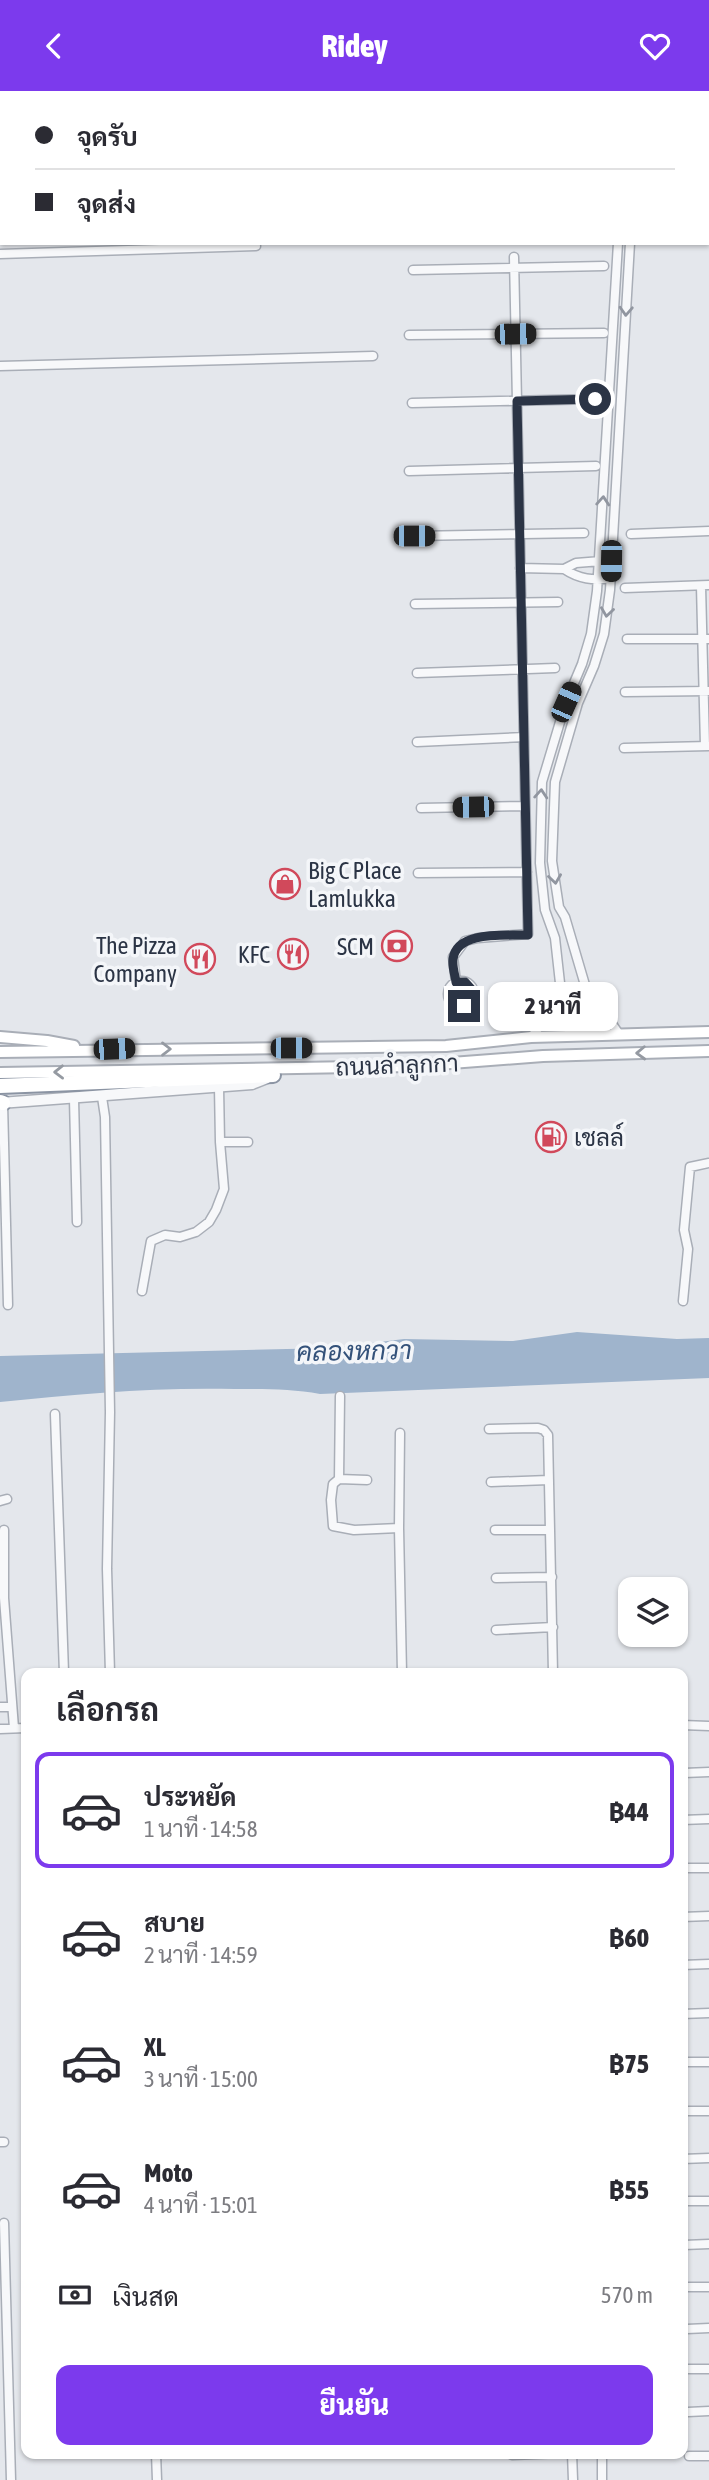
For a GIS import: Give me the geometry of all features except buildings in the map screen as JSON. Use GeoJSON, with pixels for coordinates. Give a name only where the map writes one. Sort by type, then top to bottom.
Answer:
{"type":"FeatureCollection","features":[{"type":"Feature","properties":{"kind":"highway"},"geometry":{"type":"LineString","coordinates":[[0,1086],[273,1075]]}},
{"type":"Feature","properties":{"kind":"main road","name":"ถนนลำลูกกา"},"geometry":{"type":"LineString","coordinates":[[0,1052],[446,1046],[531,1037],[709,1032]]}},
{"type":"Feature","properties":{"kind":"main road"},"geometry":{"type":"LineString","coordinates":[[0,1039],[47,1041],[98,1050]]}},
{"type":"Feature","properties":{"kind":"main road","name":"ถนนลำลูกกา"},"geometry":{"type":"LineString","coordinates":[[0,1073],[434,1065],[543,1056],[709,1051]]}},
{"type":"Feature","properties":{"kind":"main road"},"geometry":{"type":"LineString","coordinates":[[273,1075],[296,1069]]}},
{"type":"Feature","properties":{"kind":"street"},"geometry":{"type":"LineString","coordinates":[[531,1037],[562,1001],[551,924],[545,910],[540,863],[542,782],[591,634],[599,561],[618,245]]}},
{"type":"Feature","properties":{"kind":"street"},"geometry":{"type":"LineString","coordinates":[[618,1034],[584,985],[565,917],[559,907],[552,861],[552,816],[555,782],[604,634],[611,578],[630,245]]}},
{"type":"Feature","properties":{"kind":"street"},"geometry":{"type":"LineString","coordinates":[[0,254],[256,246]]}},
{"type":"Feature","properties":{"kind":"street"},"geometry":{"type":"LineString","coordinates":[[617,257],[630,256]]}},
{"type":"Feature","properties":{"kind":"street"},"geometry":{"type":"LineString","coordinates":[[456,982],[453,957],[464,941],[528,935],[514,257]]}},
{"type":"Feature","properties":{"kind":"street"},"geometry":{"type":"LineString","coordinates":[[413,269],[604,266]]}},
{"type":"Feature","properties":{"kind":"street"},"geometry":{"type":"LineString","coordinates":[[409,335],[604,333]]}},
{"type":"Feature","properties":{"kind":"street"},"geometry":{"type":"LineString","coordinates":[[0,366],[373,356]]}},
{"type":"Feature","properties":{"kind":"street"},"geometry":{"type":"LineString","coordinates":[[412,403],[595,399]]}},
{"type":"Feature","properties":{"kind":"street"},"geometry":{"type":"LineString","coordinates":[[608,407],[621,407]]}},
{"type":"Feature","properties":{"kind":"street"},"geometry":{"type":"LineString","coordinates":[[409,471],[596,466]]}},
{"type":"Feature","properties":{"kind":"street"},"geometry":{"type":"LineString","coordinates":[[631,534],[709,531]]}},
{"type":"Feature","properties":{"kind":"street"},"geometry":{"type":"LineString","coordinates":[[414,536],[584,533]]}},
{"type":"Feature","properties":{"kind":"street"},"geometry":{"type":"LineString","coordinates":[[520,568],[564,569],[576,563],[611,561]]}},
{"type":"Feature","properties":{"kind":"street"},"geometry":{"type":"LineString","coordinates":[[564,569],[576,577],[597,581],[611,578]]}},
{"type":"Feature","properties":{"kind":"street"},"geometry":{"type":"LineString","coordinates":[[624,748],[707,745],[705,586],[625,588]]}},
{"type":"Feature","properties":{"kind":"street"},"geometry":{"type":"LineString","coordinates":[[415,604],[558,601]]}},
{"type":"Feature","properties":{"kind":"street"},"geometry":{"type":"LineString","coordinates":[[626,639],[705,639]]}},
{"type":"Feature","properties":{"kind":"street"},"geometry":{"type":"LineString","coordinates":[[417,673],[555,668]]}},
{"type":"Feature","properties":{"kind":"street"},"geometry":{"type":"LineString","coordinates":[[625,692],[707,691]]}},
{"type":"Feature","properties":{"kind":"street"},"geometry":{"type":"LineString","coordinates":[[560,722],[572,724]]}},
{"type":"Feature","properties":{"kind":"street"},"geometry":{"type":"LineString","coordinates":[[418,741],[524,737]]}},
{"type":"Feature","properties":{"kind":"street"},"geometry":{"type":"LineString","coordinates":[[421,808],[526,806]]}},
{"type":"Feature","properties":{"kind":"street"},"geometry":{"type":"LineString","coordinates":[[418,873],[527,872]]}},
{"type":"Feature","properties":{"kind":"street"},"geometry":{"type":"LineString","coordinates":[[551,924],[565,917]]}},
{"type":"Feature","properties":{"kind":"street"},"geometry":{"type":"LineString","coordinates":[[559,968],[577,965]]}},
{"type":"Feature","properties":{"kind":"street"},"geometry":{"type":"LineString","coordinates":[[562,1001],[572,1009],[587,1009],[594,1002]]}},
{"type":"Feature","properties":{"kind":"street"},"geometry":{"type":"LineString","coordinates":[[8,1305],[1,1103],[252,1084],[273,1075]]}},
{"type":"Feature","properties":{"kind":"street"},"geometry":{"type":"LineString","coordinates":[[142,1291],[151,1241],[166,1234],[180,1237],[196,1232],[209,1223],[224,1189],[219,1087]]}},
{"type":"Feature","properties":{"kind":"street"},"geometry":{"type":"LineString","coordinates":[[102,1097],[105,1117],[110,1403],[107,1556],[110,1668]]}},
{"type":"Feature","properties":{"kind":"street"},"geometry":{"type":"LineString","coordinates":[[74,1099],[77,1222]]}},
{"type":"Feature","properties":{"kind":"street"},"geometry":{"type":"LineString","coordinates":[[220,1142],[248,1142]]}},
{"type":"Feature","properties":{"kind":"street"},"geometry":{"type":"LineString","coordinates":[[683,1301],[688,1249],[684,1230],[688,1176],[690,1167],[709,1163]]}},
{"type":"Feature","properties":{"kind":"street"},"geometry":{"type":"LineString","coordinates":[[339,1479],[340,1396]]}},
{"type":"Feature","properties":{"kind":"street"},"geometry":{"type":"LineString","coordinates":[[55,1414],[64,1668]]}},
{"type":"Feature","properties":{"kind":"street"},"geometry":{"type":"LineString","coordinates":[[489,1429],[522,1427],[544,1430],[548,1435],[553,1668]]}},
{"type":"Feature","properties":{"kind":"street"},"geometry":{"type":"LineString","coordinates":[[400,1433],[402,1668]]}},
{"type":"Feature","properties":{"kind":"street"},"geometry":{"type":"LineString","coordinates":[[367,1480],[339,1479],[332,1484],[333,1526],[354,1530],[400,1528]]}},
{"type":"Feature","properties":{"kind":"street"},"geometry":{"type":"LineString","coordinates":[[491,1482],[549,1481]]}},
{"type":"Feature","properties":{"kind":"street"},"geometry":{"type":"LineString","coordinates":[[4,1530],[2,1598],[14,1728]]}},
{"type":"Feature","properties":{"kind":"street"},"geometry":{"type":"LineString","coordinates":[[495,1530],[550,1530]]}},
{"type":"Feature","properties":{"kind":"street"},"geometry":{"type":"LineString","coordinates":[[496,1579],[552,1577]]}},
{"type":"Feature","properties":{"kind":"street"},"geometry":{"type":"LineString","coordinates":[[496,1630],[553,1627]]}},
{"type":"Feature","properties":{"kind":"street"},"geometry":{"type":"LineString","coordinates":[[0,1707],[12,1707]]}},
{"type":"Feature","properties":{"kind":"street"},"geometry":{"type":"LineString","coordinates":[[688,1725],[709,1726]]}},
{"type":"Feature","properties":{"kind":"street"},"geometry":{"type":"LineString","coordinates":[[0,1728],[21,1728]]}},
{"type":"Feature","properties":{"kind":"street"},"geometry":{"type":"LineString","coordinates":[[688,1773],[709,1772]]}},
{"type":"Feature","properties":{"kind":"street"},"geometry":{"type":"LineString","coordinates":[[688,1820],[709,1819]]}},
{"type":"Feature","properties":{"kind":"street"},"geometry":{"type":"LineString","coordinates":[[688,1868],[709,1868]]}},
{"type":"Feature","properties":{"kind":"street"},"geometry":{"type":"LineString","coordinates":[[688,1917],[709,1916]]}},
{"type":"Feature","properties":{"kind":"street"},"geometry":{"type":"LineString","coordinates":[[688,1965],[709,1964]]}},
{"type":"Feature","properties":{"kind":"street"},"geometry":{"type":"LineString","coordinates":[[688,2014],[709,2013]]}},
{"type":"Feature","properties":{"kind":"street"},"geometry":{"type":"LineString","coordinates":[[688,2062],[709,2062]]}},
{"type":"Feature","properties":{"kind":"street"},"geometry":{"type":"LineString","coordinates":[[688,2111],[709,2111]]}},
{"type":"Feature","properties":{"kind":"street"},"geometry":{"type":"LineString","coordinates":[[688,2159],[709,2158]]}},
{"type":"Feature","properties":{"kind":"street"},"geometry":{"type":"LineString","coordinates":[[688,2201],[709,2200]]}},
{"type":"Feature","properties":{"kind":"street"},"geometry":{"type":"LineString","coordinates":[[4,2223],[5,2407],[11,2480]]}},
{"type":"Feature","properties":{"kind":"street"},"geometry":{"type":"LineString","coordinates":[[688,2245],[709,2244]]}},
{"type":"Feature","properties":{"kind":"street"},"geometry":{"type":"LineString","coordinates":[[688,2287],[709,2287]]}},
{"type":"Feature","properties":{"kind":"street"},"geometry":{"type":"LineString","coordinates":[[688,2329],[709,2328]]}},
{"type":"Feature","properties":{"kind":"street"},"geometry":{"type":"LineString","coordinates":[[688,2369],[709,2369]]}},
{"type":"Feature","properties":{"kind":"street"},"geometry":{"type":"LineString","coordinates":[[688,2412],[709,2411]]}},
{"type":"Feature","properties":{"kind":"street"},"geometry":{"type":"LineString","coordinates":[[689,2456],[709,2456]]}},
{"type":"Feature","properties":{"kind":"street"},"geometry":{"type":"LineString","coordinates":[[156,2459],[157,2480]]}},
{"type":"Feature","properties":{"kind":"street"},"geometry":{"type":"LineString","coordinates":[[572,2459],[573,2480]]}},
{"type":"Feature","properties":{"kind":"street"},"geometry":{"type":"LineString","coordinates":[[602,2459],[603,2480]]}},
{"type":"Feature","properties":{"kind":"water","name":"คลองหกวา"},"geometry":{"type":"Polygon","coordinates":[[[577,1332],[677,1339],[709,1338],[709,1378],[320,1394],[278,1390],[146,1390],[0,1402],[0,1356],[331,1348],[404,1339],[513,1341],[577,1332]]]}},
{"type":"Feature","properties":{"kind":"place","name":"Big C Place Lamlukka"},"geometry":{"type":"Point","coordinates":[285,884]}},
{"type":"Feature","properties":{"kind":"place","name":"SCM"},"geometry":{"type":"Point","coordinates":[397,946]}},
{"type":"Feature","properties":{"kind":"place","name":"KFC"},"geometry":{"type":"Point","coordinates":[293,954]}},
{"type":"Feature","properties":{"kind":"place","name":"The Pizza Company"},"geometry":{"type":"Point","coordinates":[200,959]}},
{"type":"Feature","properties":{"kind":"place","name":"เชลล์"},"geometry":{"type":"Point","coordinates":[551,1137]}},
{"type":"Feature","properties":{"kind":"route"},"geometry":{"type":"LineString","coordinates":[[464,1006],[470,1003],[474,992],[470,984],[456,982],[453,957],[458,947],[464,941],[478,938],[528,935],[517,401],[595,399]]}}]}
